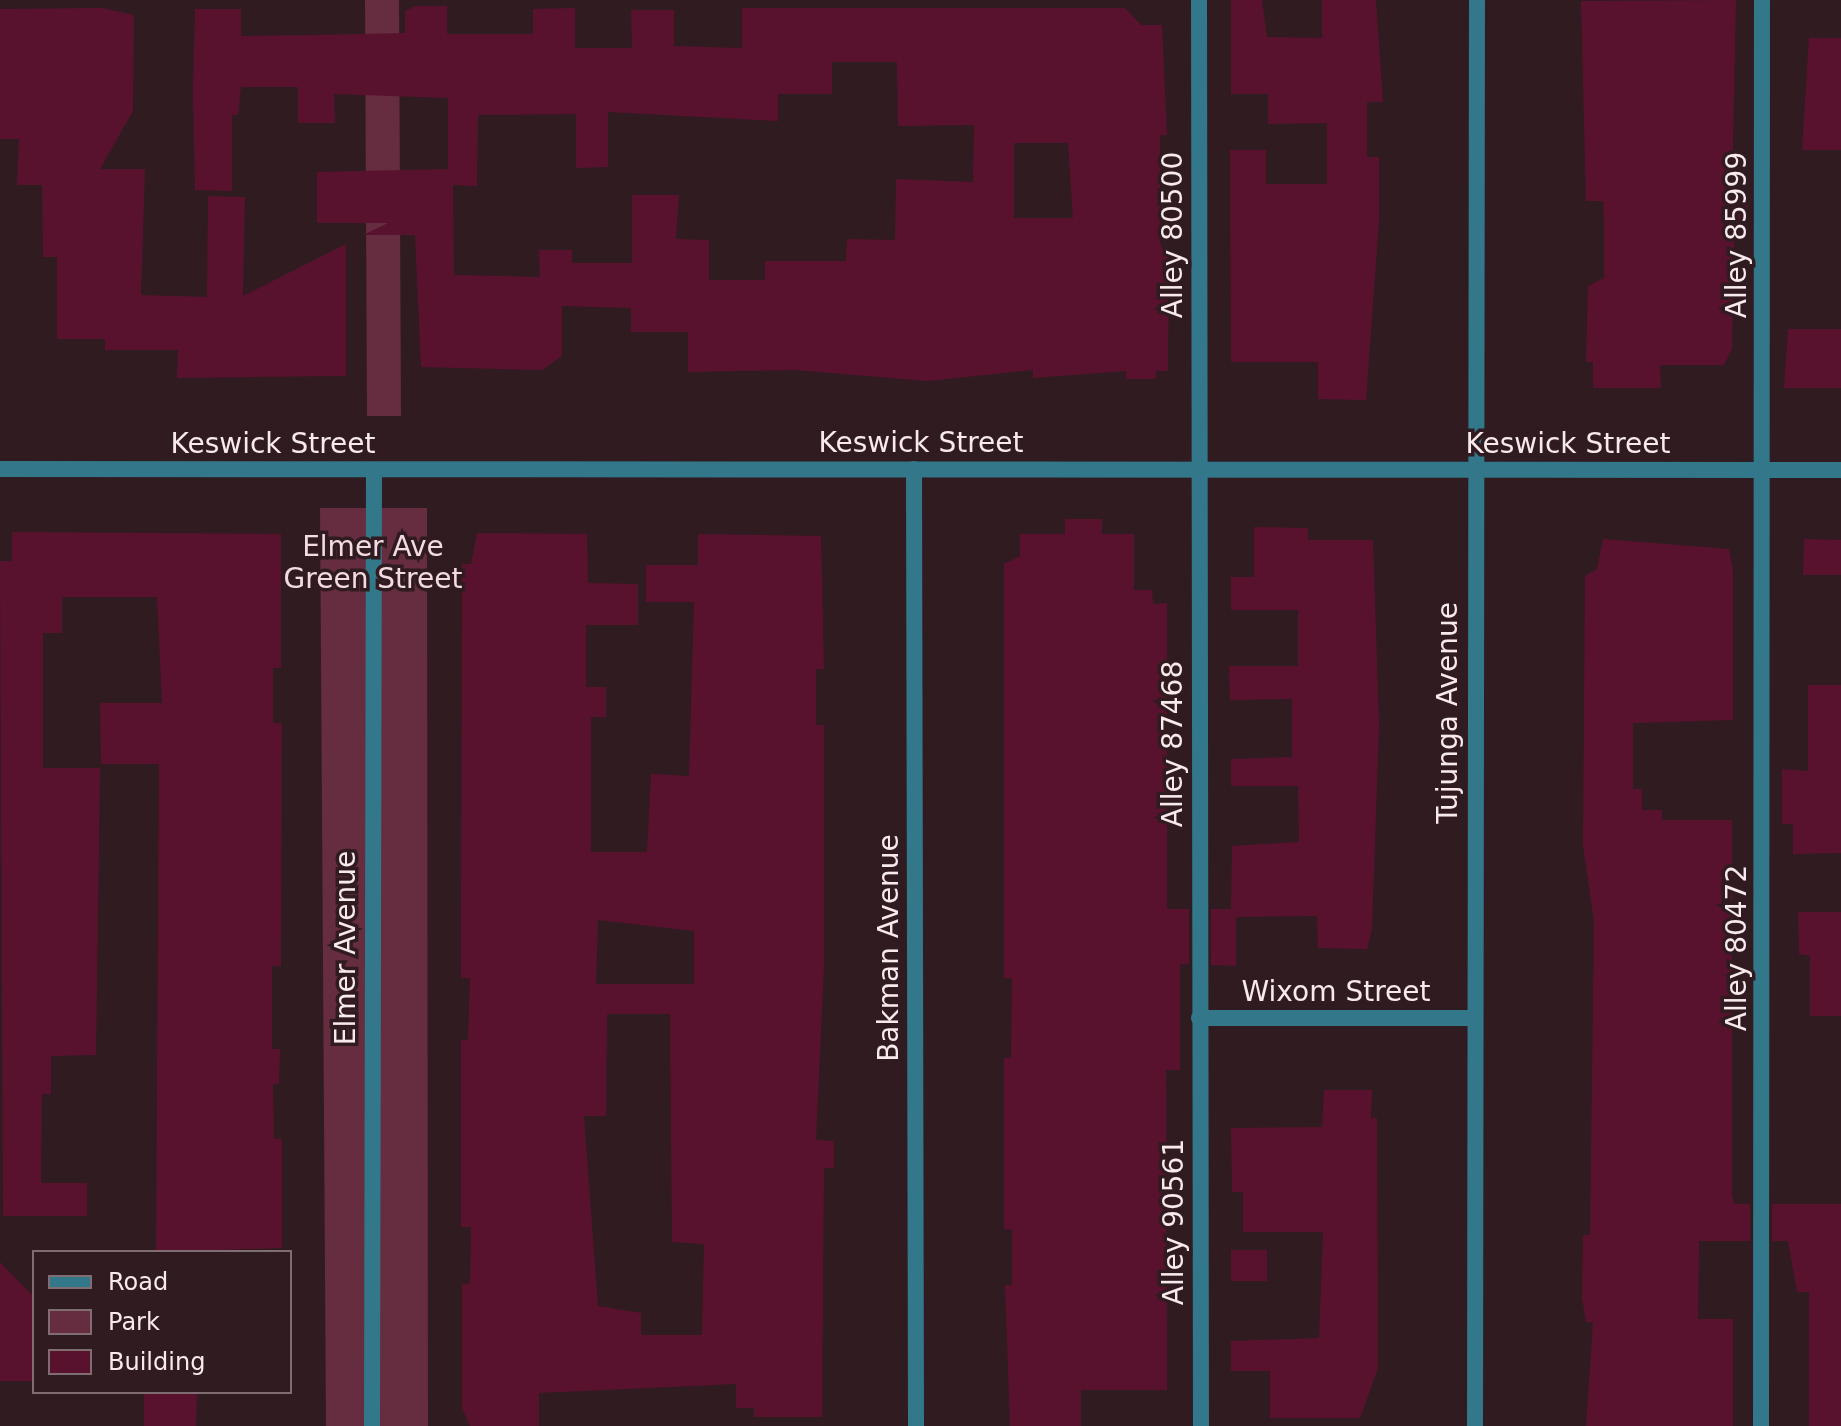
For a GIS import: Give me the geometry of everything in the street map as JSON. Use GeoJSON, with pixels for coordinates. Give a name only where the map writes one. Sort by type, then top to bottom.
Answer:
{"type":"FeatureCollection","features":[{"type":"Feature","properties":{"kind":"street","name":"Alley 80500"},"geometry":{"type":"LineString","coordinates":[[1199,0],[1200,470]]}},
{"type":"Feature","properties":{"kind":"street","name":"Tujunga Avenue"},"geometry":{"type":"LineString","coordinates":[[1475,1426],[1477,0]]}},
{"type":"Feature","properties":{"kind":"street","name":"Alley 85999"},"geometry":{"type":"LineString","coordinates":[[1762,0],[1765,470]]}},
{"type":"Feature","properties":{"kind":"street","name":"Keswick Street"},"geometry":{"type":"LineString","coordinates":[[0,469],[1841,470]]}},
{"type":"Feature","properties":{"kind":"street","name":"Bakman Avenue"},"geometry":{"type":"LineString","coordinates":[[914,469],[916,1426]]}},
{"type":"Feature","properties":{"kind":"street","name":"Elmer Avenue"},"geometry":{"type":"LineString","coordinates":[[372,1426],[374,470]]}},
{"type":"Feature","properties":{"kind":"street","name":"Alley 87468"},"geometry":{"type":"LineString","coordinates":[[1199,1018],[1200,470]]}},
{"type":"Feature","properties":{"kind":"street","name":"Alley 80472"},"geometry":{"type":"LineString","coordinates":[[1761,1426],[1765,470]]}},
{"type":"Feature","properties":{"kind":"street","name":"Wixom Street"},"geometry":{"type":"LineString","coordinates":[[1199,1018],[1474,1018]]}},
{"type":"Feature","properties":{"kind":"street","name":"Alley 90561"},"geometry":{"type":"LineString","coordinates":[[1199,1018],[1201,1426]]}},
{"type":"Feature","properties":{"kind":"green space"},"geometry":{"type":"Polygon","coordinates":[[[365,0],[399,0],[401,416],[367,416],[365,0]]]}},
{"type":"Feature","properties":{"kind":"green space","name":"Elmer Ave Green Street"},"geometry":{"type":"Polygon","coordinates":[[[320,508],[427,508],[428,1426],[326,1426],[320,508]]]}},
{"type":"Feature","properties":{"kind":"building"},"geometry":{"type":"Polygon","coordinates":[[[1231,0],[1262,0],[1267,37],[1322,38],[1322,0],[1376,0],[1383,102],[1367,102],[1367,157],[1379,157],[1379,222],[1366,400],[1318,399],[1318,362],[1231,362],[1230,150],[1266,150],[1266,184],[1327,184],[1327,123],[1268,124],[1268,94],[1231,94],[1231,0]]]}},
{"type":"Feature","properties":{"kind":"building"},"geometry":{"type":"Polygon","coordinates":[[[1736,0],[1732,191],[1748,199],[1748,233],[1734,234],[1732,349],[1724,365],[1660,365],[1661,388],[1593,388],[1593,362],[1586,362],[1588,286],[1604,278],[1604,223],[1603,201],[1586,201],[1581,1],[1736,0]]]}},
{"type":"Feature","properties":{"kind":"building"},"geometry":{"type":"Polygon","coordinates":[[[416,6],[447,6],[447,34],[533,34],[533,9],[575,8],[575,48],[632,48],[631,10],[674,10],[674,46],[742,48],[742,8],[1125,8],[1141,25],[1162,25],[1167,135],[1160,135],[1160,243],[1169,259],[1168,371],[1156,371],[1156,379],[1126,379],[1126,371],[1033,378],[1033,370],[928,381],[795,370],[688,372],[688,332],[631,332],[631,308],[562,306],[562,356],[542,370],[421,367],[415,235],[363,235],[388,223],[317,223],[317,172],[448,169],[448,98],[334,94],[335,123],[298,123],[298,87],[241,87],[238,115],[232,115],[232,191],[195,190],[195,9],[241,9],[241,36],[405,33],[405,11],[416,6]],[[832,62],[832,94],[778,94],[778,121],[608,112],[608,167],[576,168],[576,114],[478,115],[477,186],[453,185],[454,275],[540,277],[539,250],[572,250],[572,263],[632,263],[632,195],[679,195],[676,239],[709,240],[709,280],[765,280],[765,261],[846,261],[847,239],[895,240],[896,179],[973,182],[974,125],[898,126],[897,62],[832,62]],[[1014,143],[1014,218],[1073,218],[1068,143],[1014,143]]]}},
{"type":"Feature","properties":{"kind":"building"},"geometry":{"type":"Polygon","coordinates":[[[102,8],[134,15],[133,111],[100,169],[145,169],[141,295],[207,297],[208,196],[245,197],[243,296],[346,244],[346,376],[177,378],[178,350],[105,350],[105,339],[57,339],[57,257],[43,257],[42,185],[17,185],[19,139],[0,139],[0,9],[102,8]]]}},
{"type":"Feature","properties":{"kind":"building"},"geometry":{"type":"Polygon","coordinates":[[[1809,38],[1841,38],[1841,150],[1802,150],[1809,38]]]}},
{"type":"Feature","properties":{"kind":"building"},"geometry":{"type":"Polygon","coordinates":[[[1788,329],[1841,329],[1841,388],[1784,388],[1788,329]]]}},
{"type":"Feature","properties":{"kind":"building"},"geometry":{"type":"Polygon","coordinates":[[[1065,519],[1102,519],[1102,534],[1134,534],[1134,590],[1152,590],[1153,604],[1167,603],[1167,909],[1189,909],[1189,964],[1180,964],[1180,1070],[1166,1070],[1167,1390],[1081,1390],[1081,1426],[1010,1426],[1005,1285],[1012,1285],[1012,1229],[1004,1229],[1004,1058],[1011,1058],[1012,978],[1004,978],[1004,564],[1020,556],[1020,534],[1065,534],[1065,519]]]}},
{"type":"Feature","properties":{"kind":"building"},"geometry":{"type":"Polygon","coordinates":[[[1254,527],[1308,528],[1308,540],[1373,540],[1379,726],[1372,929],[1367,949],[1318,948],[1317,916],[1236,917],[1236,966],[1211,965],[1211,909],[1231,909],[1232,846],[1299,842],[1298,786],[1231,786],[1231,759],[1292,757],[1292,699],[1230,700],[1229,666],[1298,666],[1298,610],[1231,610],[1231,577],[1254,577],[1254,527]]]}},
{"type":"Feature","properties":{"kind":"building"},"geometry":{"type":"Polygon","coordinates":[[[12,532],[281,534],[281,668],[273,668],[273,723],[282,723],[281,966],[272,966],[272,1049],[280,1049],[279,1084],[273,1084],[274,1139],[282,1139],[282,1248],[156,1250],[159,764],[101,764],[100,703],[162,703],[157,597],[62,597],[62,633],[43,633],[43,768],[100,768],[96,1055],[51,1056],[51,1094],[42,1094],[41,1183],[87,1183],[87,1216],[3,1216],[0,561],[12,561],[12,532]]]}},
{"type":"Feature","properties":{"kind":"building"},"geometry":{"type":"Polygon","coordinates":[[[477,533],[587,534],[588,583],[638,584],[638,625],[586,625],[586,687],[606,687],[606,717],[591,717],[591,852],[647,852],[651,774],[689,776],[694,602],[646,602],[646,565],[698,565],[698,534],[821,536],[824,669],[816,669],[816,725],[824,725],[824,966],[816,1140],[834,1141],[834,1168],[824,1168],[822,1417],[754,1417],[754,1408],[736,1408],[736,1384],[539,1393],[539,1426],[470,1426],[462,1408],[462,1284],[470,1284],[471,1227],[461,1227],[461,1040],[468,1040],[470,978],[461,978],[462,564],[471,564],[477,533]],[[598,920],[596,984],[694,984],[694,931],[598,920]],[[607,1014],[606,1116],[584,1116],[598,1306],[641,1313],[641,1335],[702,1335],[704,1244],[672,1242],[670,1014],[607,1014]]]}},
{"type":"Feature","properties":{"kind":"building"},"geometry":{"type":"Polygon","coordinates":[[[1603,539],[1729,549],[1733,571],[1733,720],[1633,723],[1633,789],[1642,789],[1642,810],[1662,810],[1662,820],[1732,820],[1732,1193],[1734,1204],[1750,1204],[1750,1241],[1699,1241],[1698,1319],[1733,1319],[1733,1426],[1586,1426],[1593,1322],[1586,1322],[1582,1298],[1583,1235],[1590,1235],[1594,921],[1583,846],[1585,576],[1597,569],[1603,539]]]}},
{"type":"Feature","properties":{"kind":"building"},"geometry":{"type":"Polygon","coordinates":[[[1804,539],[1841,540],[1841,575],[1803,575],[1804,539]]]}},
{"type":"Feature","properties":{"kind":"building"},"geometry":{"type":"Polygon","coordinates":[[[1808,685],[1841,685],[1841,853],[1793,854],[1793,824],[1782,824],[1782,769],[1808,771],[1808,685]]]}},
{"type":"Feature","properties":{"kind":"building"},"geometry":{"type":"Polygon","coordinates":[[[1798,912],[1841,912],[1841,1016],[1810,1016],[1810,956],[1799,954],[1798,912]]]}},
{"type":"Feature","properties":{"kind":"building"},"geometry":{"type":"Polygon","coordinates":[[[1324,1090],[1372,1090],[1371,1118],[1377,1118],[1378,1368],[1360,1418],[1270,1418],[1270,1371],[1231,1371],[1231,1341],[1319,1338],[1323,1232],[1243,1232],[1243,1192],[1232,1192],[1231,1128],[1322,1127],[1324,1090]]]}},
{"type":"Feature","properties":{"kind":"building"},"geometry":{"type":"Polygon","coordinates":[[[1772,1204],[1841,1204],[1841,1426],[1809,1426],[1809,1292],[1797,1292],[1788,1241],[1772,1241],[1772,1204]]]}},
{"type":"Feature","properties":{"kind":"building"},"geometry":{"type":"Polygon","coordinates":[[[1231,1250],[1267,1250],[1267,1281],[1231,1281],[1231,1250]]]}},
{"type":"Feature","properties":{"kind":"building"},"geometry":{"type":"Polygon","coordinates":[[[0,1262],[32,1295],[32,1381],[0,1381],[0,1262]]]}},
{"type":"Feature","properties":{"kind":"building"},"geometry":{"type":"Polygon","coordinates":[[[144,1394],[197,1394],[196,1426],[144,1426],[144,1394]]]}}]}
